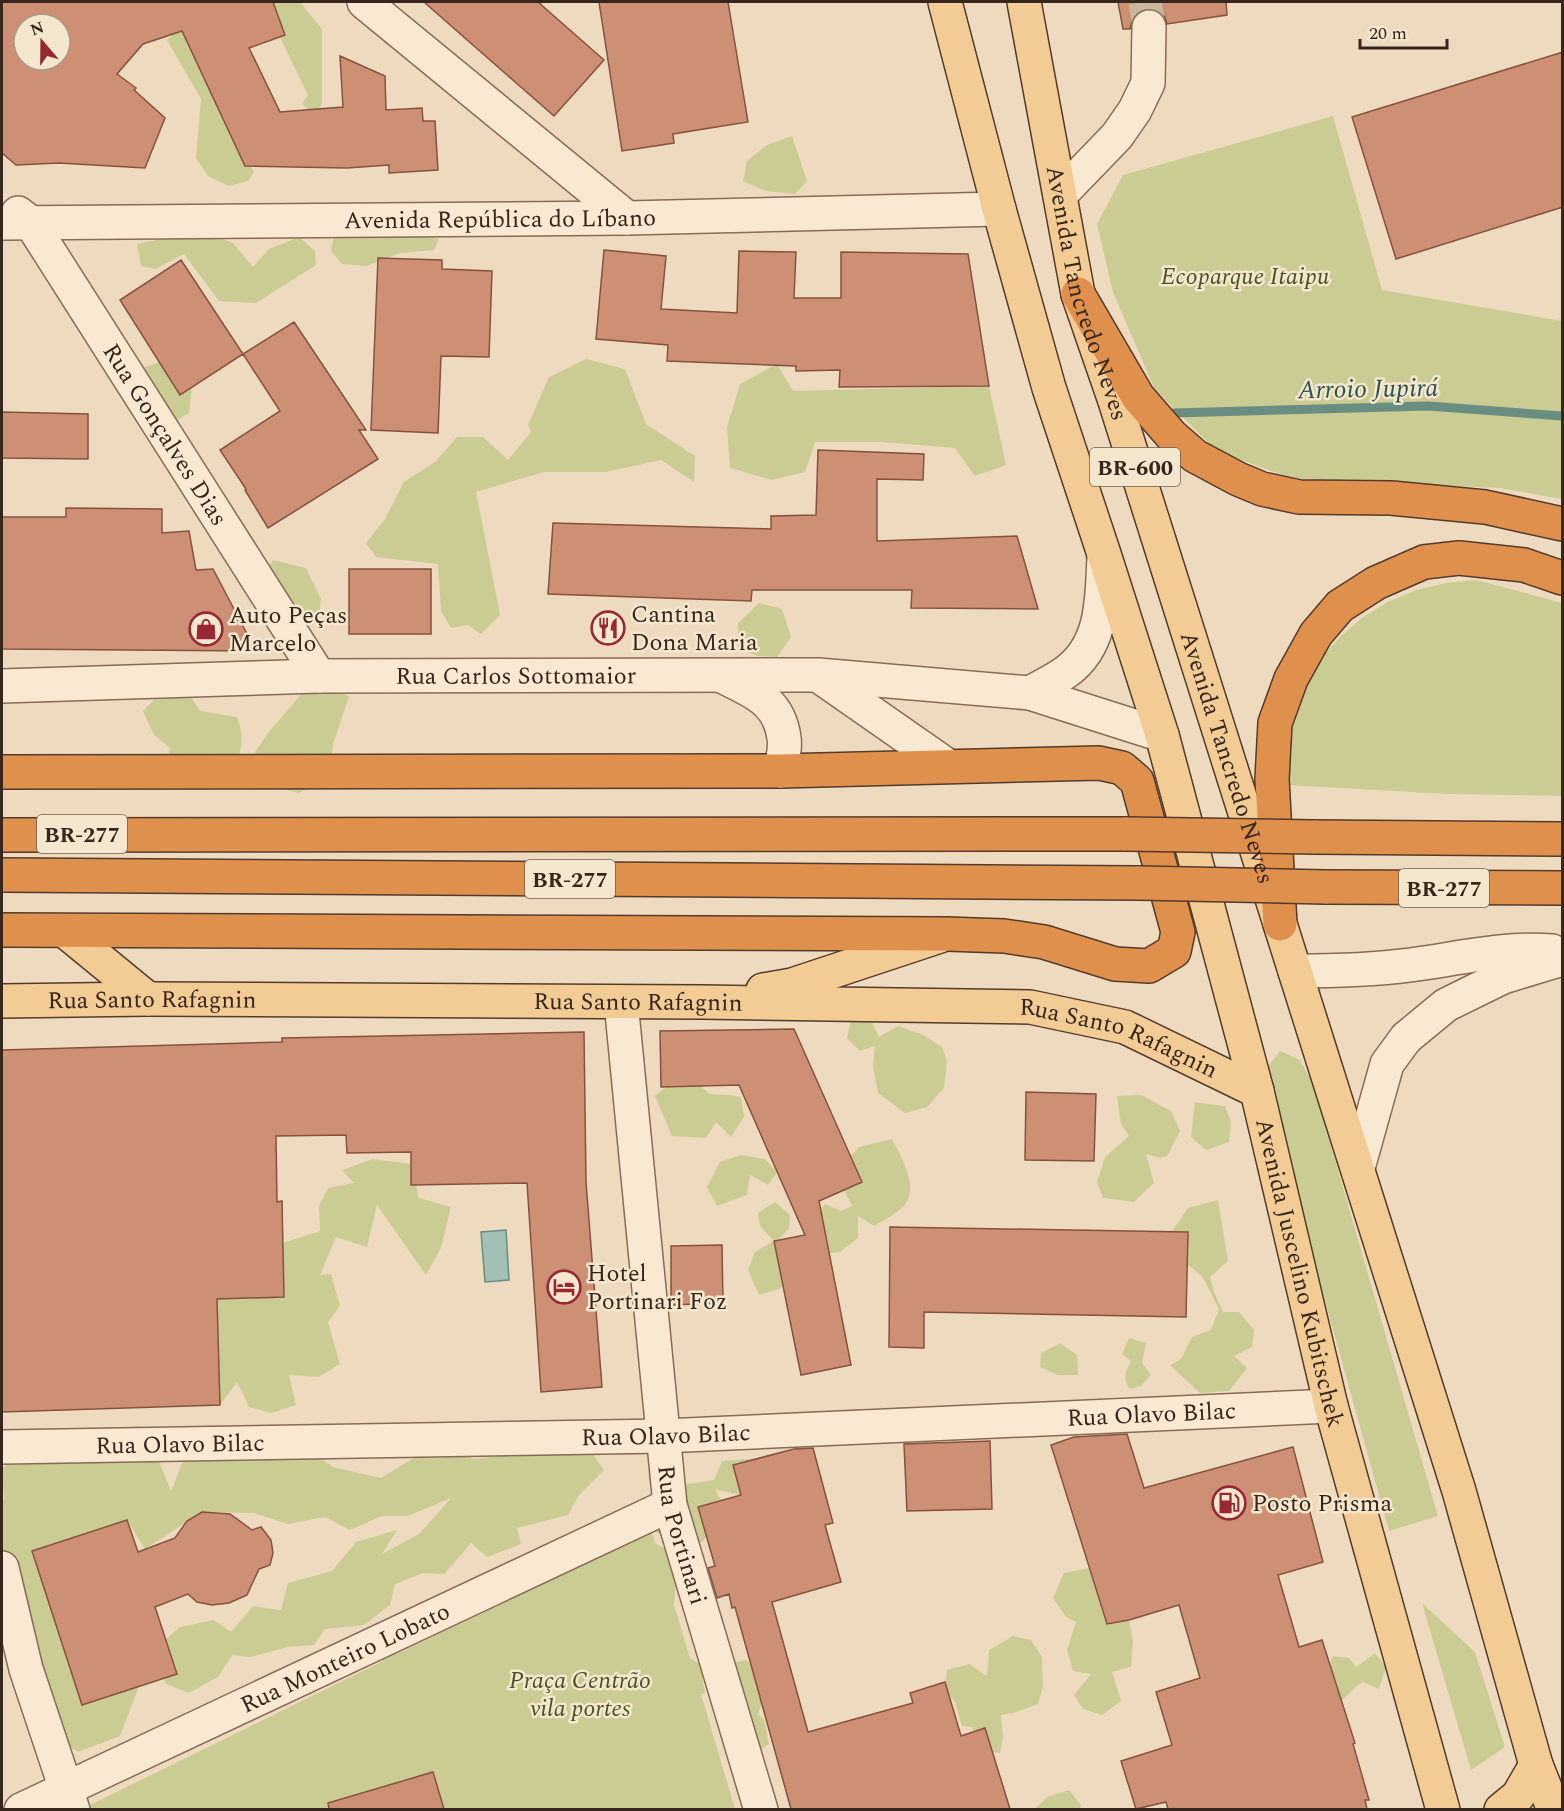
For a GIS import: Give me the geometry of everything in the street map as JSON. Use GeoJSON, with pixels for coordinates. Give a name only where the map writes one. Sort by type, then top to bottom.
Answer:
{"type":"FeatureCollection","features":[{"type":"Feature","properties":{"kind":"highway"},"geometry":{"type":"LineString","coordinates":[[1078,294],[1138,397],[1172,436],[1195,456],[1238,479],[1262,489],[1299,497],[1403,499],[1485,507],[1563,524]]}},
{"type":"Feature","properties":{"kind":"highway"},"geometry":{"type":"LineString","coordinates":[[1280,924],[1272,779],[1275,723],[1291,679],[1316,633],[1340,606],[1376,583],[1424,562],[1459,558],[1524,566],[1563,578]]}},
{"type":"Feature","properties":{"kind":"highway"},"geometry":{"type":"LineString","coordinates":[[2,772],[781,771],[1099,763],[1122,768],[1137,781],[1178,932],[1174,951],[1149,966],[1115,964],[1044,942],[1004,936],[947,933],[2,930]]}},
{"type":"Feature","properties":{"kind":"highway","name":"BR-277"},"geometry":{"type":"LineString","coordinates":[[2,835],[1557,836]]}},
{"type":"Feature","properties":{"kind":"highway","name":"BR-277"},"geometry":{"type":"LineString","coordinates":[[2,875],[1563,888]]}},
{"type":"Feature","properties":{"kind":"main road","name":"BR-600"},"geometry":{"type":"LineString","coordinates":[[945,2],[999,210],[1049,388],[1162,735]]}},
{"type":"Feature","properties":{"kind":"main road","name":"Avenida Tancredo Neves"},"geometry":{"type":"LineString","coordinates":[[1024,2],[1078,294],[1115,401],[1280,924]]}},
{"type":"Feature","properties":{"kind":"main road"},"geometry":{"type":"LineString","coordinates":[[1034,54],[1043,2]]}},
{"type":"Feature","properties":{"kind":"main road","name":"Avenida Juscelino Kubitschek"},"geometry":{"type":"LineString","coordinates":[[1162,735],[1257,1091],[1330,1406],[1443,1809]]}},
{"type":"Feature","properties":{"kind":"main road"},"geometry":{"type":"LineString","coordinates":[[1280,924],[1459,1491],[1536,1766],[1554,1809]]}},
{"type":"Feature","properties":{"kind":"main road"},"geometry":{"type":"LineString","coordinates":[[65,931],[148,999]]}},
{"type":"Feature","properties":{"kind":"main road"},"geometry":{"type":"LineString","coordinates":[[702,1002],[792,985],[947,933]]}},
{"type":"Feature","properties":{"kind":"main road","name":"Rua Santo Rafagnin"},"geometry":{"type":"LineString","coordinates":[[2,1001],[148,999],[1030,1006],[1125,1028],[1257,1091]]}},
{"type":"Feature","properties":{"kind":"main road"},"geometry":{"type":"LineString","coordinates":[[1501,1809],[1518,1796],[1536,1766]]}},
{"type":"Feature","properties":{"kind":"main road"},"geometry":{"type":"LineString","coordinates":[[1433,1774],[1461,1809]]}},
{"type":"Feature","properties":{"kind":"street"},"geometry":{"type":"LineString","coordinates":[[364,2],[627,218]]}},
{"type":"Feature","properties":{"kind":"street"},"geometry":{"type":"LineString","coordinates":[[1060,195],[1117,136],[1135,110],[1148,83],[1149,27]]}},
{"type":"Feature","properties":{"kind":"street","name":"Rua Gonçalves Dias"},"geometry":{"type":"LineString","coordinates":[[2,201],[319,676]]}},
{"type":"Feature","properties":{"kind":"street","name":"Avenida República do Líbano"},"geometry":{"type":"LineString","coordinates":[[16,223],[627,218],[999,210]]}},
{"type":"Feature","properties":{"kind":"street"},"geometry":{"type":"LineString","coordinates":[[1030,693],[1067,671],[1085,654],[1095,633],[1102,605],[1104,554]]}},
{"type":"Feature","properties":{"kind":"street"},"geometry":{"type":"LineString","coordinates":[[719,675],[760,696],[778,714],[785,739],[781,771]]}},
{"type":"Feature","properties":{"kind":"street"},"geometry":{"type":"LineString","coordinates":[[818,675],[948,766]]}},
{"type":"Feature","properties":{"kind":"street","name":"Rua Carlos Sottomaior"},"geometry":{"type":"LineString","coordinates":[[2,686],[319,676],[818,675],[1030,693],[1162,735]]}},
{"type":"Feature","properties":{"kind":"street"},"geometry":{"type":"LineString","coordinates":[[1295,971],[1343,971],[1409,965],[1490,952],[1563,951]]}},
{"type":"Feature","properties":{"kind":"street"},"geometry":{"type":"LineString","coordinates":[[1358,1168],[1388,1064],[1406,1038],[1446,1005],[1503,977],[1563,959]]}},
{"type":"Feature","properties":{"kind":"street","name":"Rua Portinari"},"geometry":{"type":"LineString","coordinates":[[621,1002],[670,1505],[761,1809]]}},
{"type":"Feature","properties":{"kind":"street","name":"Rua Olavo Bilac"},"geometry":{"type":"LineString","coordinates":[[2,1447],[663,1436],[1330,1406]]}},
{"type":"Feature","properties":{"kind":"street","name":"Rua Monteiro Lobato"},"geometry":{"type":"LineString","coordinates":[[21,1809],[70,1799],[670,1505]]}},
{"type":"Feature","properties":{"kind":"street"},"geometry":{"type":"LineString","coordinates":[[2,1568],[26,1669],[70,1799]]}},
{"type":"Feature","properties":{"kind":"green space"},"geometry":{"type":"Polygon","coordinates":[[[208,2],[225,2],[236,35],[196,62],[254,172],[248,181],[229,186],[208,176],[196,158],[201,99],[167,40],[208,2]]]}},
{"type":"Feature","properties":{"kind":"green space"},"geometry":{"type":"Polygon","coordinates":[[[268,2],[300,2],[322,29],[322,103],[317,113],[311,114],[302,103],[308,95],[274,25],[268,2]]]}},
{"type":"Feature","properties":{"kind":"green space","name":"Ecoparque Itaipu"},"geometry":{"type":"Polygon","coordinates":[[[1333,116],[1382,290],[1562,321],[1562,499],[1500,488],[1293,479],[1217,451],[1155,390],[1113,292],[1097,224],[1123,175],[1333,116]]]}},
{"type":"Feature","properties":{"kind":"green space"},"geometry":{"type":"Polygon","coordinates":[[[792,136],[807,181],[795,194],[766,191],[743,181],[747,161],[767,145],[792,136]]]}},
{"type":"Feature","properties":{"kind":"green space"},"geometry":{"type":"Polygon","coordinates":[[[202,231],[233,243],[253,267],[269,249],[299,237],[315,251],[316,265],[256,303],[219,301],[184,254],[155,269],[141,266],[137,244],[202,231]]]}},
{"type":"Feature","properties":{"kind":"green space"},"geometry":{"type":"Polygon","coordinates":[[[391,231],[439,239],[434,250],[400,253],[366,266],[342,264],[331,251],[334,234],[391,231]]]}},
{"type":"Feature","properties":{"kind":"green space"},"geometry":{"type":"Polygon","coordinates":[[[171,359],[193,375],[189,413],[168,425],[142,368],[171,359]]]}},
{"type":"Feature","properties":{"kind":"green space"},"geometry":{"type":"Polygon","coordinates":[[[586,359],[625,369],[646,424],[695,456],[694,482],[661,460],[606,472],[544,472],[476,492],[500,615],[481,634],[468,625],[451,628],[441,611],[438,564],[376,557],[366,543],[385,519],[404,482],[435,462],[457,437],[483,437],[508,460],[531,432],[528,425],[549,377],[586,359]]]}},
{"type":"Feature","properties":{"kind":"green space"},"geometry":{"type":"Polygon","coordinates":[[[777,364],[793,391],[989,386],[1006,465],[975,476],[955,448],[881,442],[815,442],[805,472],[772,480],[730,468],[727,427],[740,384],[777,364]]]}},
{"type":"Feature","properties":{"kind":"green space"},"geometry":{"type":"Polygon","coordinates":[[[273,560],[306,568],[321,599],[319,619],[273,624],[249,597],[273,560]]]}},
{"type":"Feature","properties":{"kind":"green space"},"geometry":{"type":"Polygon","coordinates":[[[1476,580],[1562,603],[1562,796],[1447,794],[1287,785],[1289,726],[1309,677],[1342,635],[1363,617],[1388,602],[1416,590],[1446,583],[1476,580]]]}},
{"type":"Feature","properties":{"kind":"green space"},"geometry":{"type":"Polygon","coordinates":[[[759,603],[782,609],[791,637],[777,657],[758,656],[738,649],[738,623],[759,603]]]}},
{"type":"Feature","properties":{"kind":"green space"},"geometry":{"type":"Polygon","coordinates":[[[328,690],[349,696],[334,741],[331,758],[318,784],[298,793],[263,783],[255,752],[268,733],[304,691],[328,690]]]}},
{"type":"Feature","properties":{"kind":"green space"},"geometry":{"type":"Polygon","coordinates":[[[162,692],[188,692],[200,711],[237,717],[241,743],[238,758],[228,782],[198,790],[162,780],[170,748],[154,735],[143,711],[162,692]]]}},
{"type":"Feature","properties":{"kind":"green space"},"geometry":{"type":"Polygon","coordinates":[[[852,1016],[870,1018],[879,1037],[898,1026],[923,1035],[942,1047],[947,1061],[944,1088],[927,1107],[905,1113],[878,1093],[873,1067],[875,1046],[860,1051],[847,1038],[852,1016]]]}},
{"type":"Feature","properties":{"kind":"green space"},"geometry":{"type":"Polygon","coordinates":[[[1280,1051],[1300,1060],[1313,1084],[1438,1516],[1389,1531],[1270,1103],[1265,1070],[1280,1051]]]}},
{"type":"Feature","properties":{"kind":"green space"},"geometry":{"type":"Polygon","coordinates":[[[690,1078],[710,1094],[741,1097],[744,1117],[731,1137],[716,1122],[706,1138],[672,1136],[655,1096],[673,1082],[690,1078]]]}},
{"type":"Feature","properties":{"kind":"green space"},"geometry":{"type":"Polygon","coordinates":[[[1141,1095],[1171,1111],[1180,1131],[1167,1156],[1161,1158],[1146,1154],[1154,1183],[1134,1202],[1103,1198],[1097,1182],[1105,1157],[1129,1136],[1121,1124],[1117,1096],[1141,1095]]]}},
{"type":"Feature","properties":{"kind":"green space"},"geometry":{"type":"Polygon","coordinates":[[[1195,1102],[1225,1106],[1231,1122],[1229,1142],[1206,1150],[1191,1137],[1195,1102]]]}},
{"type":"Feature","properties":{"kind":"green space"},"geometry":{"type":"Polygon","coordinates":[[[892,1139],[908,1174],[910,1192],[907,1201],[899,1211],[874,1226],[858,1216],[858,1238],[840,1252],[823,1254],[806,1227],[825,1204],[841,1211],[852,1206],[844,1190],[844,1164],[859,1147],[892,1139]]]}},
{"type":"Feature","properties":{"kind":"green space"},"geometry":{"type":"Polygon","coordinates":[[[741,1155],[765,1159],[777,1172],[768,1185],[750,1175],[747,1195],[717,1206],[707,1187],[720,1162],[741,1155]]]}},
{"type":"Feature","properties":{"kind":"green space"},"geometry":{"type":"Polygon","coordinates":[[[373,1159],[411,1164],[419,1198],[451,1207],[441,1248],[426,1275],[377,1205],[367,1247],[336,1237],[320,1275],[331,1274],[340,1306],[328,1322],[340,1364],[319,1377],[289,1375],[296,1405],[271,1413],[249,1407],[237,1382],[220,1405],[215,1211],[283,1243],[320,1231],[319,1206],[328,1188],[354,1183],[342,1170],[373,1159]]]}},
{"type":"Feature","properties":{"kind":"green space"},"geometry":{"type":"Polygon","coordinates":[[[1218,1200],[1228,1261],[1210,1277],[1214,1292],[1223,1312],[1239,1312],[1254,1330],[1252,1347],[1234,1356],[1247,1368],[1229,1391],[1200,1393],[1170,1365],[1181,1359],[1192,1337],[1211,1330],[1219,1309],[1202,1276],[1180,1259],[1172,1231],[1188,1208],[1218,1200]]]}},
{"type":"Feature","properties":{"kind":"green space"},"geometry":{"type":"Polygon","coordinates":[[[775,1202],[790,1215],[789,1228],[777,1242],[793,1276],[779,1289],[759,1295],[748,1270],[755,1252],[774,1241],[760,1226],[758,1213],[775,1202]]]}},
{"type":"Feature","properties":{"kind":"green space"},"geometry":{"type":"Polygon","coordinates":[[[1129,1338],[1146,1343],[1142,1363],[1151,1375],[1141,1386],[1130,1389],[1125,1375],[1131,1361],[1122,1354],[1129,1338]]]}},
{"type":"Feature","properties":{"kind":"green space"},"geometry":{"type":"Polygon","coordinates":[[[1060,1343],[1077,1355],[1078,1375],[1058,1375],[1040,1367],[1041,1353],[1060,1343]]]}},
{"type":"Feature","properties":{"kind":"green space"},"geometry":{"type":"Polygon","coordinates":[[[140,1426],[157,1456],[171,1491],[189,1446],[316,1455],[333,1467],[381,1478],[446,1438],[473,1459],[533,1452],[592,1453],[604,1470],[579,1495],[568,1515],[517,1528],[521,1544],[487,1557],[471,1543],[444,1574],[423,1573],[395,1584],[390,1605],[364,1625],[325,1629],[314,1645],[288,1647],[250,1657],[232,1655],[218,1677],[189,1693],[166,1684],[160,1665],[166,1639],[180,1627],[214,1620],[231,1632],[253,1606],[281,1610],[288,1583],[332,1571],[356,1542],[397,1530],[382,1554],[419,1534],[451,1498],[408,1516],[382,1516],[350,1530],[325,1517],[288,1524],[254,1513],[202,1512],[145,1549],[127,1520],[32,1551],[64,1650],[92,1671],[139,1686],[120,1736],[78,1752],[33,1725],[16,1692],[33,1675],[2,1608],[2,1501],[4,1499],[2,1469],[27,1450],[97,1430],[140,1426]]]}},
{"type":"Feature","properties":{"kind":"green space"},"geometry":{"type":"Polygon","coordinates":[[[762,1458],[761,1497],[715,1489],[727,1512],[702,1542],[675,1545],[656,1532],[661,1499],[682,1485],[714,1480],[722,1461],[762,1458]]]}},
{"type":"Feature","properties":{"kind":"green space","name":"Praça Centrão vila portes"},"geometry":{"type":"Polygon","coordinates":[[[651,1529],[655,1543],[666,1549],[676,1581],[674,1605],[690,1658],[700,1664],[705,1693],[701,1694],[735,1809],[89,1810],[88,1806],[383,1661],[384,1657],[401,1652],[432,1637],[422,1628],[463,1602],[478,1615],[498,1605],[488,1592],[651,1529]]]}},
{"type":"Feature","properties":{"kind":"green space"},"geometry":{"type":"Polygon","coordinates":[[[1089,1568],[1102,1582],[1105,1616],[1129,1620],[1133,1641],[1131,1667],[1112,1672],[1121,1701],[1102,1715],[1083,1709],[1074,1695],[1091,1674],[1073,1671],[1067,1650],[1076,1622],[1066,1617],[1053,1598],[1064,1573],[1089,1568]]]}},
{"type":"Feature","properties":{"kind":"green space"},"geometry":{"type":"Polygon","coordinates":[[[1422,1603],[1475,1652],[1505,1747],[1471,1770],[1422,1603]]]}},
{"type":"Feature","properties":{"kind":"green space"},"geometry":{"type":"Polygon","coordinates":[[[1013,1636],[1031,1640],[1042,1657],[1043,1687],[1038,1704],[1001,1715],[1003,1738],[1000,1753],[989,1751],[971,1727],[962,1726],[955,1702],[945,1689],[947,1670],[969,1664],[987,1676],[989,1650],[1013,1636]]]}},
{"type":"Feature","properties":{"kind":"green space"},"geometry":{"type":"Polygon","coordinates":[[[1375,1653],[1386,1667],[1379,1689],[1363,1682],[1342,1700],[1330,1696],[1323,1682],[1333,1656],[1349,1658],[1356,1667],[1375,1653]]]}},
{"type":"Feature","properties":{"kind":"green space"},"geometry":{"type":"Polygon","coordinates":[[[746,1660],[763,1673],[763,1699],[758,1715],[764,1719],[769,1744],[754,1754],[724,1665],[746,1660]]]}},
{"type":"Feature","properties":{"kind":"green space"},"geometry":{"type":"Polygon","coordinates":[[[1069,1790],[1081,1805],[1080,1809],[1035,1809],[1047,1797],[1069,1790]]]}},
{"type":"Feature","properties":{"kind":"shaded area"},"geometry":{"type":"Polygon","coordinates":[[[506,1230],[509,1280],[485,1282],[481,1232],[506,1230]]]}},
{"type":"Feature","properties":{"kind":"building"},"geometry":{"type":"Polygon","coordinates":[[[2,2],[273,2],[285,35],[249,48],[280,112],[343,107],[340,56],[385,76],[386,110],[422,108],[423,121],[435,121],[438,170],[389,173],[389,165],[347,168],[245,166],[182,31],[143,44],[117,74],[136,88],[134,90],[165,118],[145,168],[59,163],[16,165],[2,153],[2,2]]]}},
{"type":"Feature","properties":{"kind":"building"},"geometry":{"type":"Polygon","coordinates":[[[424,2],[538,2],[604,60],[554,116],[424,2]]]}},
{"type":"Feature","properties":{"kind":"building"},"geometry":{"type":"Polygon","coordinates":[[[599,2],[728,2],[748,122],[673,134],[674,143],[622,151],[599,2]]]}},
{"type":"Feature","properties":{"kind":"building"},"geometry":{"type":"Polygon","coordinates":[[[1118,2],[1226,2],[1227,15],[1167,24],[1165,17],[1159,11],[1149,8],[1140,10],[1133,17],[1130,29],[1123,29],[1118,2]]]}},
{"type":"Feature","properties":{"kind":"building"},"geometry":{"type":"Polygon","coordinates":[[[1563,52],[1563,207],[1396,259],[1352,117],[1563,52]]]}},
{"type":"Feature","properties":{"kind":"building"},"geometry":{"type":"Polygon","coordinates":[[[604,250],[666,256],[661,309],[737,313],[739,251],[796,252],[794,298],[841,298],[841,252],[968,254],[989,386],[839,387],[840,370],[796,371],[796,366],[667,361],[668,345],[596,339],[604,250]]]}},
{"type":"Feature","properties":{"kind":"building"},"geometry":{"type":"Polygon","coordinates":[[[378,258],[442,260],[442,269],[492,271],[489,357],[441,356],[438,433],[371,430],[378,258]]]}},
{"type":"Feature","properties":{"kind":"building"},"geometry":{"type":"Polygon","coordinates":[[[181,260],[243,354],[180,395],[120,300],[181,260]]]}},
{"type":"Feature","properties":{"kind":"building"},"geometry":{"type":"Polygon","coordinates":[[[294,322],[366,430],[359,430],[378,459],[268,528],[220,450],[280,411],[243,354],[294,322]]]}},
{"type":"Feature","properties":{"kind":"building"},"geometry":{"type":"Polygon","coordinates":[[[2,412],[88,414],[88,459],[2,458],[2,412]]]}},
{"type":"Feature","properties":{"kind":"building"},"geometry":{"type":"Polygon","coordinates":[[[818,450],[924,454],[923,480],[877,479],[877,541],[1017,536],[1038,609],[911,608],[912,590],[752,590],[751,601],[548,594],[553,523],[771,529],[771,516],[816,515],[818,450]]]}},
{"type":"Feature","properties":{"kind":"building"},"geometry":{"type":"Polygon","coordinates":[[[66,508],[162,509],[162,533],[189,531],[196,570],[213,569],[256,651],[2,649],[2,517],[66,517],[66,508]]]}},
{"type":"Feature","properties":{"kind":"building"},"geometry":{"type":"Polygon","coordinates":[[[349,569],[431,569],[431,634],[349,634],[349,569]]]}},
{"type":"Feature","properties":{"kind":"building"},"geometry":{"type":"Polygon","coordinates":[[[794,1029],[862,1182],[819,1201],[851,1365],[801,1375],[774,1241],[805,1235],[739,1085],[661,1087],[660,1031],[794,1029]]]}},
{"type":"Feature","properties":{"kind":"building"},"geometry":{"type":"Polygon","coordinates":[[[584,1032],[586,1182],[602,1387],[541,1392],[527,1183],[411,1185],[411,1152],[347,1153],[346,1135],[276,1136],[277,1202],[282,1201],[284,1297],[217,1299],[220,1405],[2,1412],[2,1050],[282,1042],[282,1038],[584,1032]]]}},
{"type":"Feature","properties":{"kind":"building"},"geometry":{"type":"Polygon","coordinates":[[[1026,1092],[1096,1094],[1094,1161],[1025,1160],[1026,1092]]]}},
{"type":"Feature","properties":{"kind":"building"},"geometry":{"type":"Polygon","coordinates":[[[890,1227],[1188,1232],[1186,1317],[924,1312],[924,1348],[889,1347],[890,1227]]]}},
{"type":"Feature","properties":{"kind":"building"},"geometry":{"type":"Polygon","coordinates":[[[722,1245],[723,1303],[671,1305],[671,1246],[722,1245]]]}},
{"type":"Feature","properties":{"kind":"building"},"geometry":{"type":"Polygon","coordinates":[[[1127,1434],[1144,1488],[1293,1447],[1323,1562],[1278,1575],[1299,1647],[1322,1640],[1355,1743],[1353,1744],[1369,1800],[1365,1800],[1367,1809],[1168,1809],[1166,1802],[1136,1809],[1121,1761],[1172,1745],[1156,1692],[1200,1678],[1179,1605],[1107,1624],[1051,1445],[1074,1437],[1127,1434]]]}},
{"type":"Feature","properties":{"kind":"building"},"geometry":{"type":"Polygon","coordinates":[[[990,1441],[992,1509],[907,1511],[904,1444],[990,1441]]]}},
{"type":"Feature","properties":{"kind":"building"},"geometry":{"type":"Polygon","coordinates":[[[813,1448],[833,1523],[825,1525],[841,1582],[772,1602],[808,1732],[913,1703],[910,1693],[945,1682],[961,1736],[985,1728],[1010,1809],[791,1809],[735,1607],[732,1608],[729,1594],[717,1598],[708,1568],[715,1566],[698,1507],[741,1495],[733,1465],[794,1449],[813,1448]]]}},
{"type":"Feature","properties":{"kind":"building"},"geometry":{"type":"Polygon","coordinates":[[[202,1512],[230,1514],[252,1530],[261,1527],[271,1540],[273,1553],[270,1565],[259,1569],[247,1595],[229,1603],[212,1605],[197,1602],[188,1594],[155,1607],[177,1674],[82,1705],[32,1551],[127,1520],[138,1552],[175,1538],[187,1521],[202,1512]]]}},
{"type":"Feature","properties":{"kind":"building"},"geometry":{"type":"Polygon","coordinates":[[[433,1772],[444,1809],[329,1809],[328,1803],[433,1772]]]}},
{"type":"Feature","properties":{"kind":"waterway","name":"Arroio Jupirá"},"geometry":{"type":"LineString","coordinates":[[1174,413],[1428,406],[1562,416]]}},
{"type":"Feature","properties":{"kind":"tunnel"},"geometry":{"type":"LineString","coordinates":[[1145,2],[1149,27]]}},
{"type":"Feature","properties":{"kind":"place","name":"Cantina Dona Maria"},"geometry":{"type":"Point","coordinates":[608,628]}},
{"type":"Feature","properties":{"kind":"place","name":"Auto Peças Marcelo"},"geometry":{"type":"Point","coordinates":[206,629]}},
{"type":"Feature","properties":{"kind":"place","name":"Hotel Portinari Foz"},"geometry":{"type":"Point","coordinates":[564,1287]}},
{"type":"Feature","properties":{"kind":"place","name":"Posto Prisma"},"geometry":{"type":"Point","coordinates":[1229,1503]}}]}
